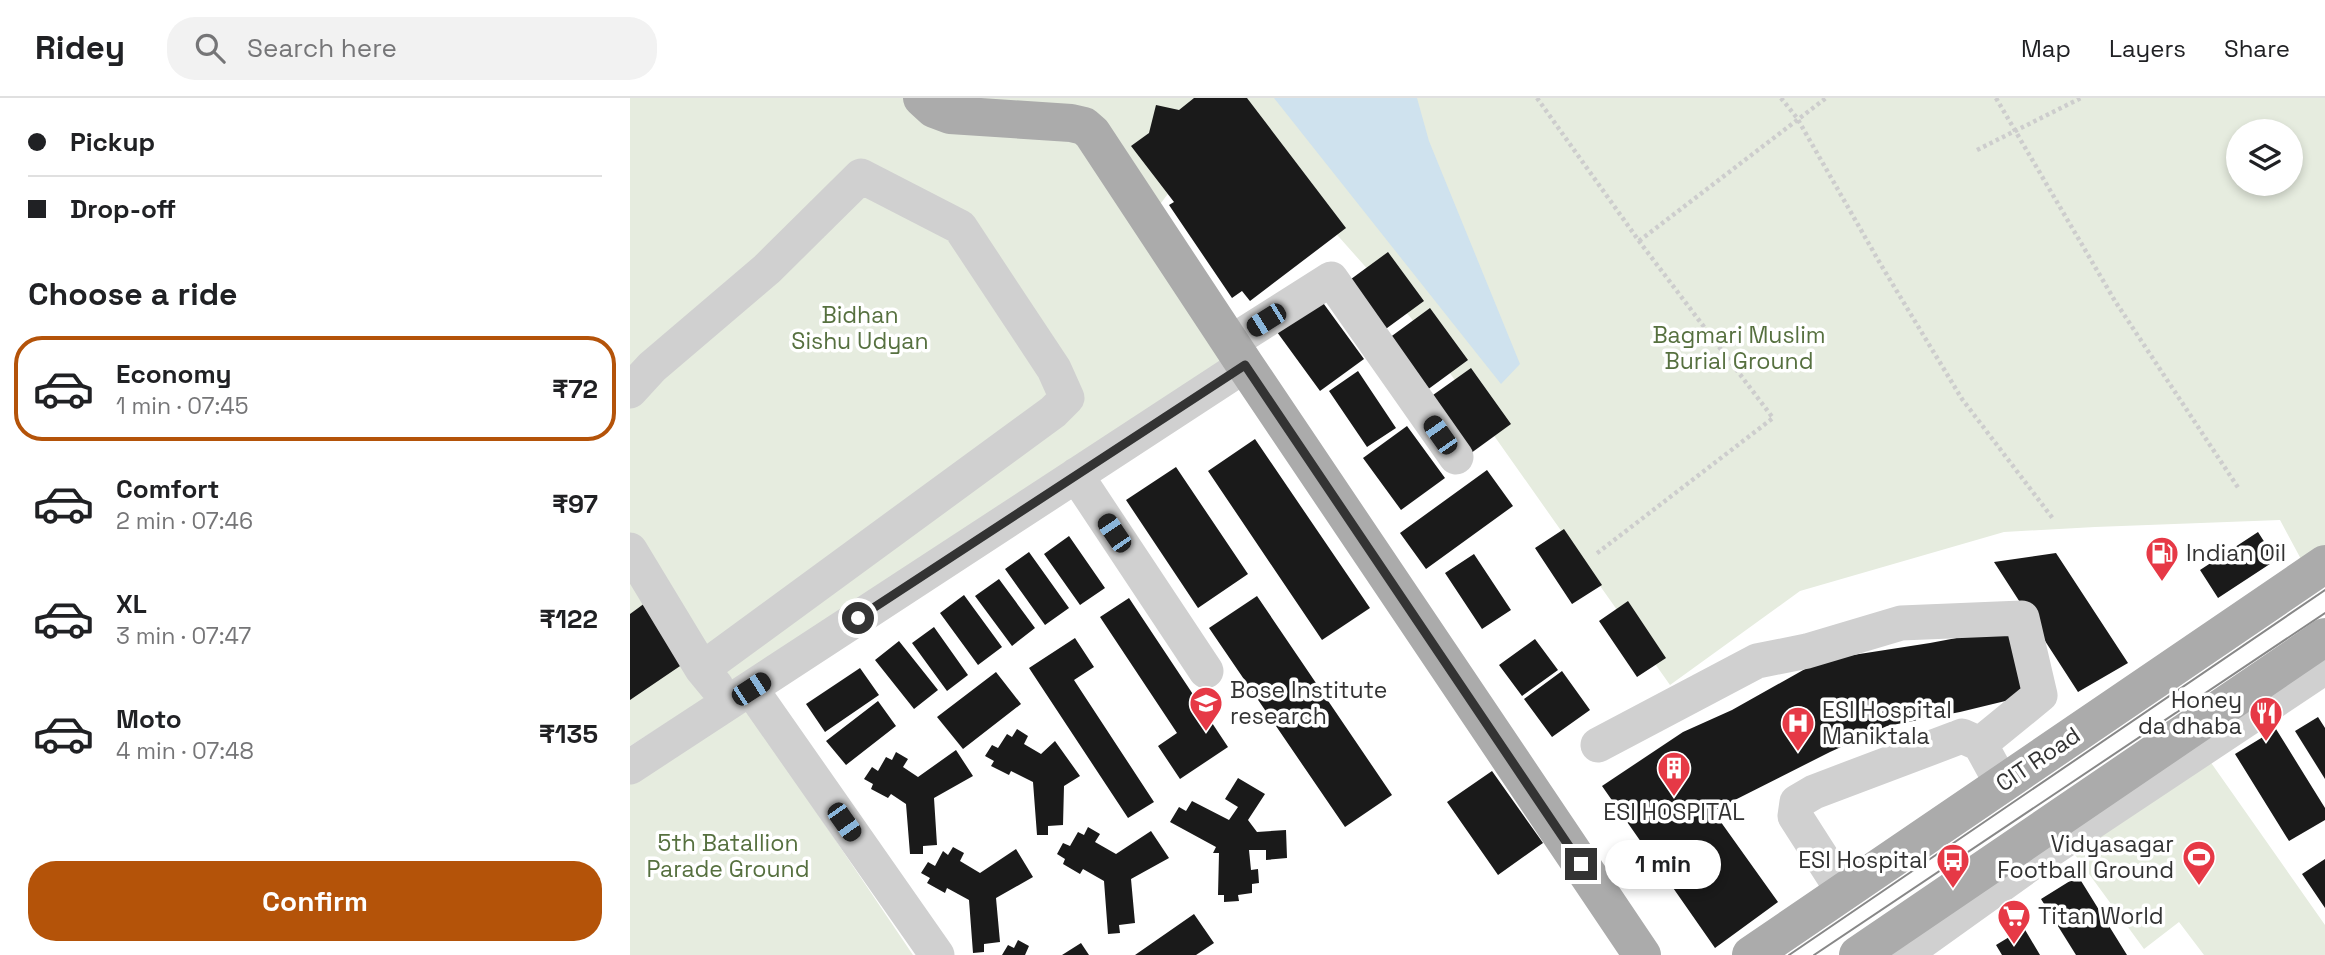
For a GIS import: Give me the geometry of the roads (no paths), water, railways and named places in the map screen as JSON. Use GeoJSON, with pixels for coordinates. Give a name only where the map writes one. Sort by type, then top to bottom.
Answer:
{"type":"FeatureCollection","features":[{"type":"Feature","properties":{"kind":"main road"},"geometry":{"type":"LineString","coordinates":[[922,98],[934,109],[950,114],[1071,122],[1084,126],[1092,133],[1237,354],[1642,955]]}},
{"type":"Feature","properties":{"kind":"main road","name":"CIT Road"},"geometry":{"type":"LineString","coordinates":[[1751,955],[2325,564]]}},
{"type":"Feature","properties":{"kind":"main road"},"geometry":{"type":"LineString","coordinates":[[1858,955],[2325,637]]}},
{"type":"Feature","properties":{"kind":"street"},"geometry":{"type":"LineString","coordinates":[[630,391],[652,368],[767,270],[861,176],[960,227],[1054,369],[1067,398],[1054,412],[702,669]]}},
{"type":"Feature","properties":{"kind":"street"},"geometry":{"type":"LineString","coordinates":[[630,767],[1076,475],[1237,354],[1331,279],[1456,457]]}},
{"type":"Feature","properties":{"kind":"street"},"geometry":{"type":"LineString","coordinates":[[1076,475],[1206,671]]}},
{"type":"Feature","properties":{"kind":"street"},"geometry":{"type":"LineString","coordinates":[[630,550],[702,669],[739,696],[937,955]]}},
{"type":"Feature","properties":{"kind":"street"},"geometry":{"type":"LineString","coordinates":[[1598,745],[1757,661],[1807,651],[1902,623],[2022,618],[2040,695],[1980,744]]}},
{"type":"Feature","properties":{"kind":"street"},"geometry":{"type":"LineString","coordinates":[[1903,955],[2044,855],[2325,667]]}},
{"type":"Feature","properties":{"kind":"street"},"geometry":{"type":"LineString","coordinates":[[1843,891],[1795,816],[1797,802],[1814,792],[1962,736],[1980,744],[2002,784]]}},
{"type":"Feature","properties":{"kind":"water"},"geometry":{"type":"Polygon","coordinates":[[[1274,98],[1417,98],[1429,141],[1520,364],[1501,384],[1274,98]]]}},
{"type":"Feature","properties":{"kind":"tram line"},"geometry":{"type":"LineString","coordinates":[[1789,955],[2325,590]]}},
{"type":"Feature","properties":{"kind":"tram line"},"geometry":{"type":"LineString","coordinates":[[1814,955],[2325,613]]}},
{"type":"Feature","properties":{"kind":"place","name":"Indian Oil"},"geometry":{"type":"Point","coordinates":[2162,583]}},
{"type":"Feature","properties":{"kind":"place","name":"Bose Institute research"},"geometry":{"type":"Point","coordinates":[1206,733]}},
{"type":"Feature","properties":{"kind":"place","name":"Honey da dhaba"},"geometry":{"type":"Point","coordinates":[2266,743]}},
{"type":"Feature","properties":{"kind":"place","name":"ESI Hospital Maniktala"},"geometry":{"type":"Point","coordinates":[1798,753]}},
{"type":"Feature","properties":{"kind":"place","name":"ESI HOSPITAL"},"geometry":{"type":"Point","coordinates":[1674,798]}},
{"type":"Feature","properties":{"kind":"place","name":"Vidyasagar Football Ground"},"geometry":{"type":"Point","coordinates":[2199,887]}},
{"type":"Feature","properties":{"kind":"place","name":"ESI Hospital"},"geometry":{"type":"Point","coordinates":[1953,890]}},
{"type":"Feature","properties":{"kind":"place","name":"Titan World"},"geometry":{"type":"Point","coordinates":[2014,946]}},
{"type":"Feature","properties":{"kind":"park label","name":"Bidhan Sishu Udyan"},"geometry":{"type":"Point","coordinates":[860,328]}},
{"type":"Feature","properties":{"kind":"park label","name":"Bagmari Muslim Burial Ground"},"geometry":{"type":"Point","coordinates":[1739,348]}},
{"type":"Feature","properties":{"kind":"park label","name":"5th Batallion Parade Ground"},"geometry":{"type":"Point","coordinates":[728,856]}}]}
